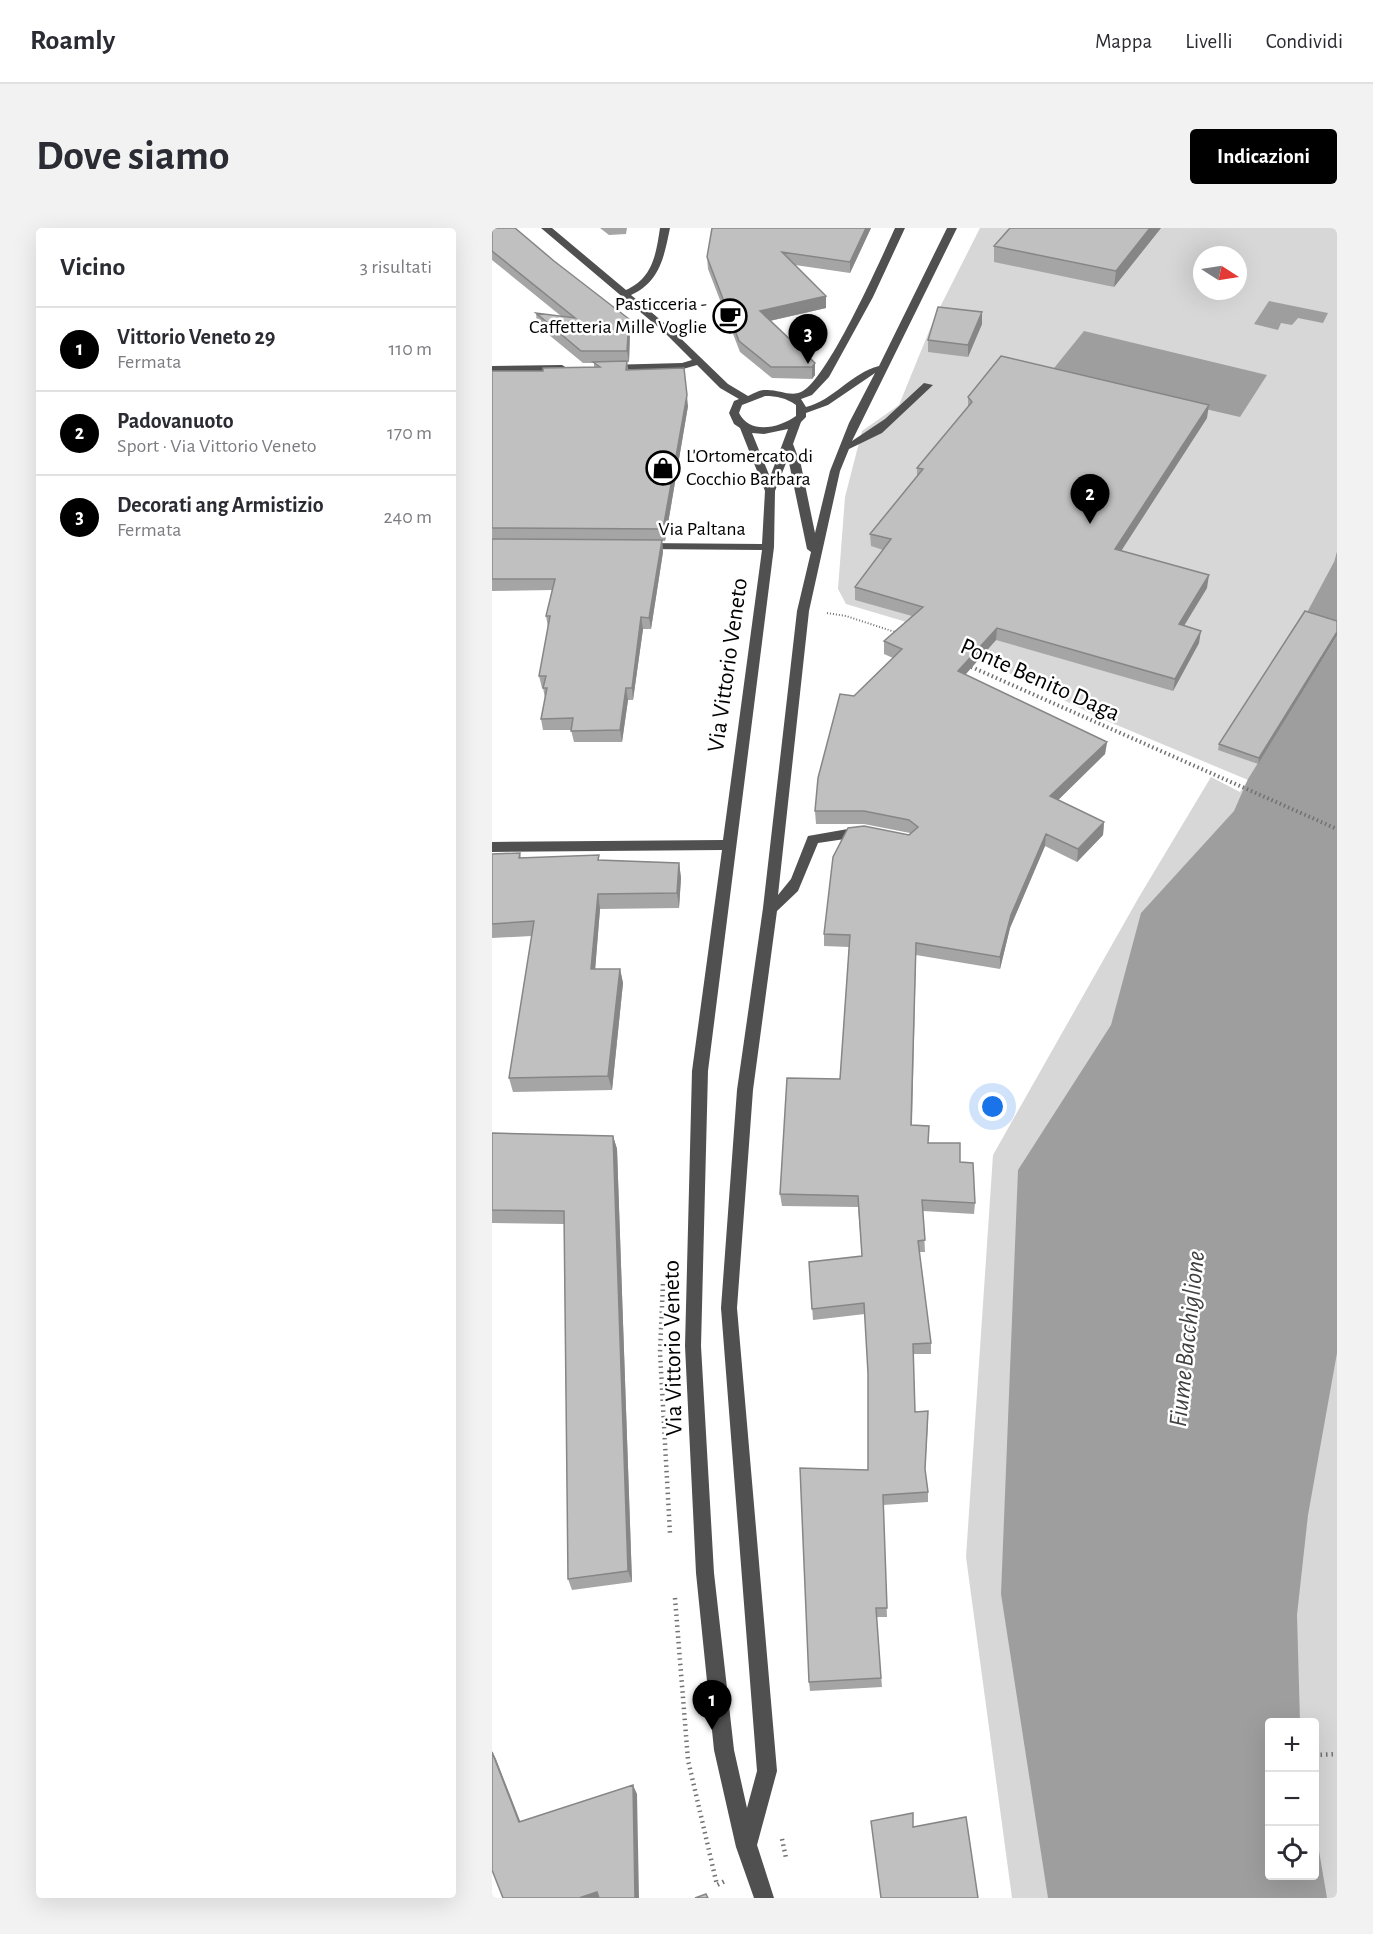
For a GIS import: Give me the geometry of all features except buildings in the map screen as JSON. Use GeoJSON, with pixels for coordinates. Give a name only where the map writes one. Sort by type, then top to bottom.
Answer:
{"type":"FeatureCollection","features":[{"type":"Feature","properties":{"kind":"street"},"geometry":{"type":"LineString","coordinates":[[546,228],[626,294],[724,386],[744,398],[775,393],[794,398],[801,404],[803,411],[823,407],[866,371],[882,368]]}},
{"type":"Feature","properties":{"kind":"street"},"geometry":{"type":"LineString","coordinates":[[626,294],[640,289],[651,280],[659,260],[665,228]]}},
{"type":"Feature","properties":{"kind":"street"},"geometry":{"type":"LineString","coordinates":[[794,398],[808,393],[824,377],[868,297],[900,228]]}},
{"type":"Feature","properties":{"kind":"street"},"geometry":{"type":"LineString","coordinates":[[746,1847],[767,1771],[729,1308],[745,1090],[770,908],[803,611],[834,471],[882,368],[952,228]]}},
{"type":"Feature","properties":{"kind":"street"},"geometry":{"type":"LineString","coordinates":[[594,368],[674,367],[699,361]]}},
{"type":"Feature","properties":{"kind":"street"},"geometry":{"type":"LineString","coordinates":[[492,369],[572,368]]}},
{"type":"Feature","properties":{"kind":"street"},"geometry":{"type":"LineString","coordinates":[[844,447],[854,445],[871,434],[928,385]]}},
{"type":"Feature","properties":{"kind":"street","name":"Via Vittorio Veneto"},"geometry":{"type":"LineString","coordinates":[[744,398],[734,412],[735,418],[744,425],[770,491]]}},
{"type":"Feature","properties":{"kind":"street","name":"Via Vittorio Veneto"},"geometry":{"type":"LineString","coordinates":[[764,1898],[746,1847],[724,1750],[705,1574],[693,1346],[700,1071],[768,547],[770,491],[787,443],[803,411]]}},
{"type":"Feature","properties":{"kind":"street"},"geometry":{"type":"LineString","coordinates":[[744,425],[765,430],[787,427],[796,422]]}},
{"type":"Feature","properties":{"kind":"street"},"geometry":{"type":"LineString","coordinates":[[787,443],[796,465],[814,558]]}},
{"type":"Feature","properties":{"kind":"street","name":"Via Paltana"},"geometry":{"type":"LineString","coordinates":[[631,546],[768,547]]}},
{"type":"Feature","properties":{"kind":"street"},"geometry":{"type":"LineString","coordinates":[[770,908],[782,903],[795,887],[813,839],[864,831],[875,833]]}},
{"type":"Feature","properties":{"kind":"street"},"geometry":{"type":"LineString","coordinates":[[492,847],[730,845]]}},
{"type":"Feature","properties":{"kind":"path"},"geometry":{"type":"LineString","coordinates":[[822,613],[846,616],[906,637]]}},
{"type":"Feature","properties":{"kind":"path","name":"Ponte Benito Daga"},"geometry":{"type":"LineString","coordinates":[[963,663],[1149,748],[1337,829]]}},
{"type":"Feature","properties":{"kind":"path"},"geometry":{"type":"LineString","coordinates":[[1319,1755],[1337,1754]]}},
{"type":"Feature","properties":{"kind":"shaded area"},"geometry":{"type":"Polygon","coordinates":[[[980,228],[1337,228],[1337,551],[1334,562],[1337,563],[1337,636],[1312,677],[1337,639],[1337,1898],[1012,1898],[966,1557],[993,1155],[1139,897],[1211,777],[1240,792],[1248,780],[1100,718],[903,621],[846,604],[838,589],[845,497],[862,431],[899,405],[934,319],[980,228]]]}},
{"type":"Feature","properties":{"kind":"water"},"geometry":{"type":"Polygon","coordinates":[[[1269,301],[1328,313],[1323,323],[1298,318],[1292,325],[1281,323],[1278,330],[1254,324],[1269,301]]]}},
{"type":"Feature","properties":{"kind":"water"},"geometry":{"type":"Polygon","coordinates":[[[1084,331],[1267,375],[1240,417],[1050,373],[1084,331]]]}},
{"type":"Feature","properties":{"kind":"water"},"geometry":{"type":"Polygon","coordinates":[[[1337,551],[1337,628],[1304,618],[1334,562],[1337,551]]]}},
{"type":"Feature","properties":{"kind":"water","name":"Fiume Bacchiglione"},"geometry":{"type":"Polygon","coordinates":[[[1337,636],[1337,1353],[1308,1515],[1297,1615],[1300,1718],[1265,1718],[1265,1880],[1319,1880],[1319,1851],[1327,1898],[1048,1898],[1001,1594],[1018,1170],[1111,1025],[1141,913],[1234,811],[1248,779],[1337,636]]]}},
{"type":"Feature","properties":{"kind":"place","name":"Pasticceria - Caffetteria Mille Voglie"},"geometry":{"type":"Point","coordinates":[730,316]}},
{"type":"Feature","properties":{"kind":"place","name":"Decorati ang Armistizio"},"geometry":{"type":"Point","coordinates":[808,364]}},
{"type":"Feature","properties":{"kind":"place","name":"L'Ortomercato di Cocchio Barbara"},"geometry":{"type":"Point","coordinates":[663,468]}},
{"type":"Feature","properties":{"kind":"place","name":"Padovanuoto"},"geometry":{"type":"Point","coordinates":[1090,524]}},
{"type":"Feature","properties":{"kind":"place","name":"Vittorio Veneto 29"},"geometry":{"type":"Point","coordinates":[712,1730]}}]}
